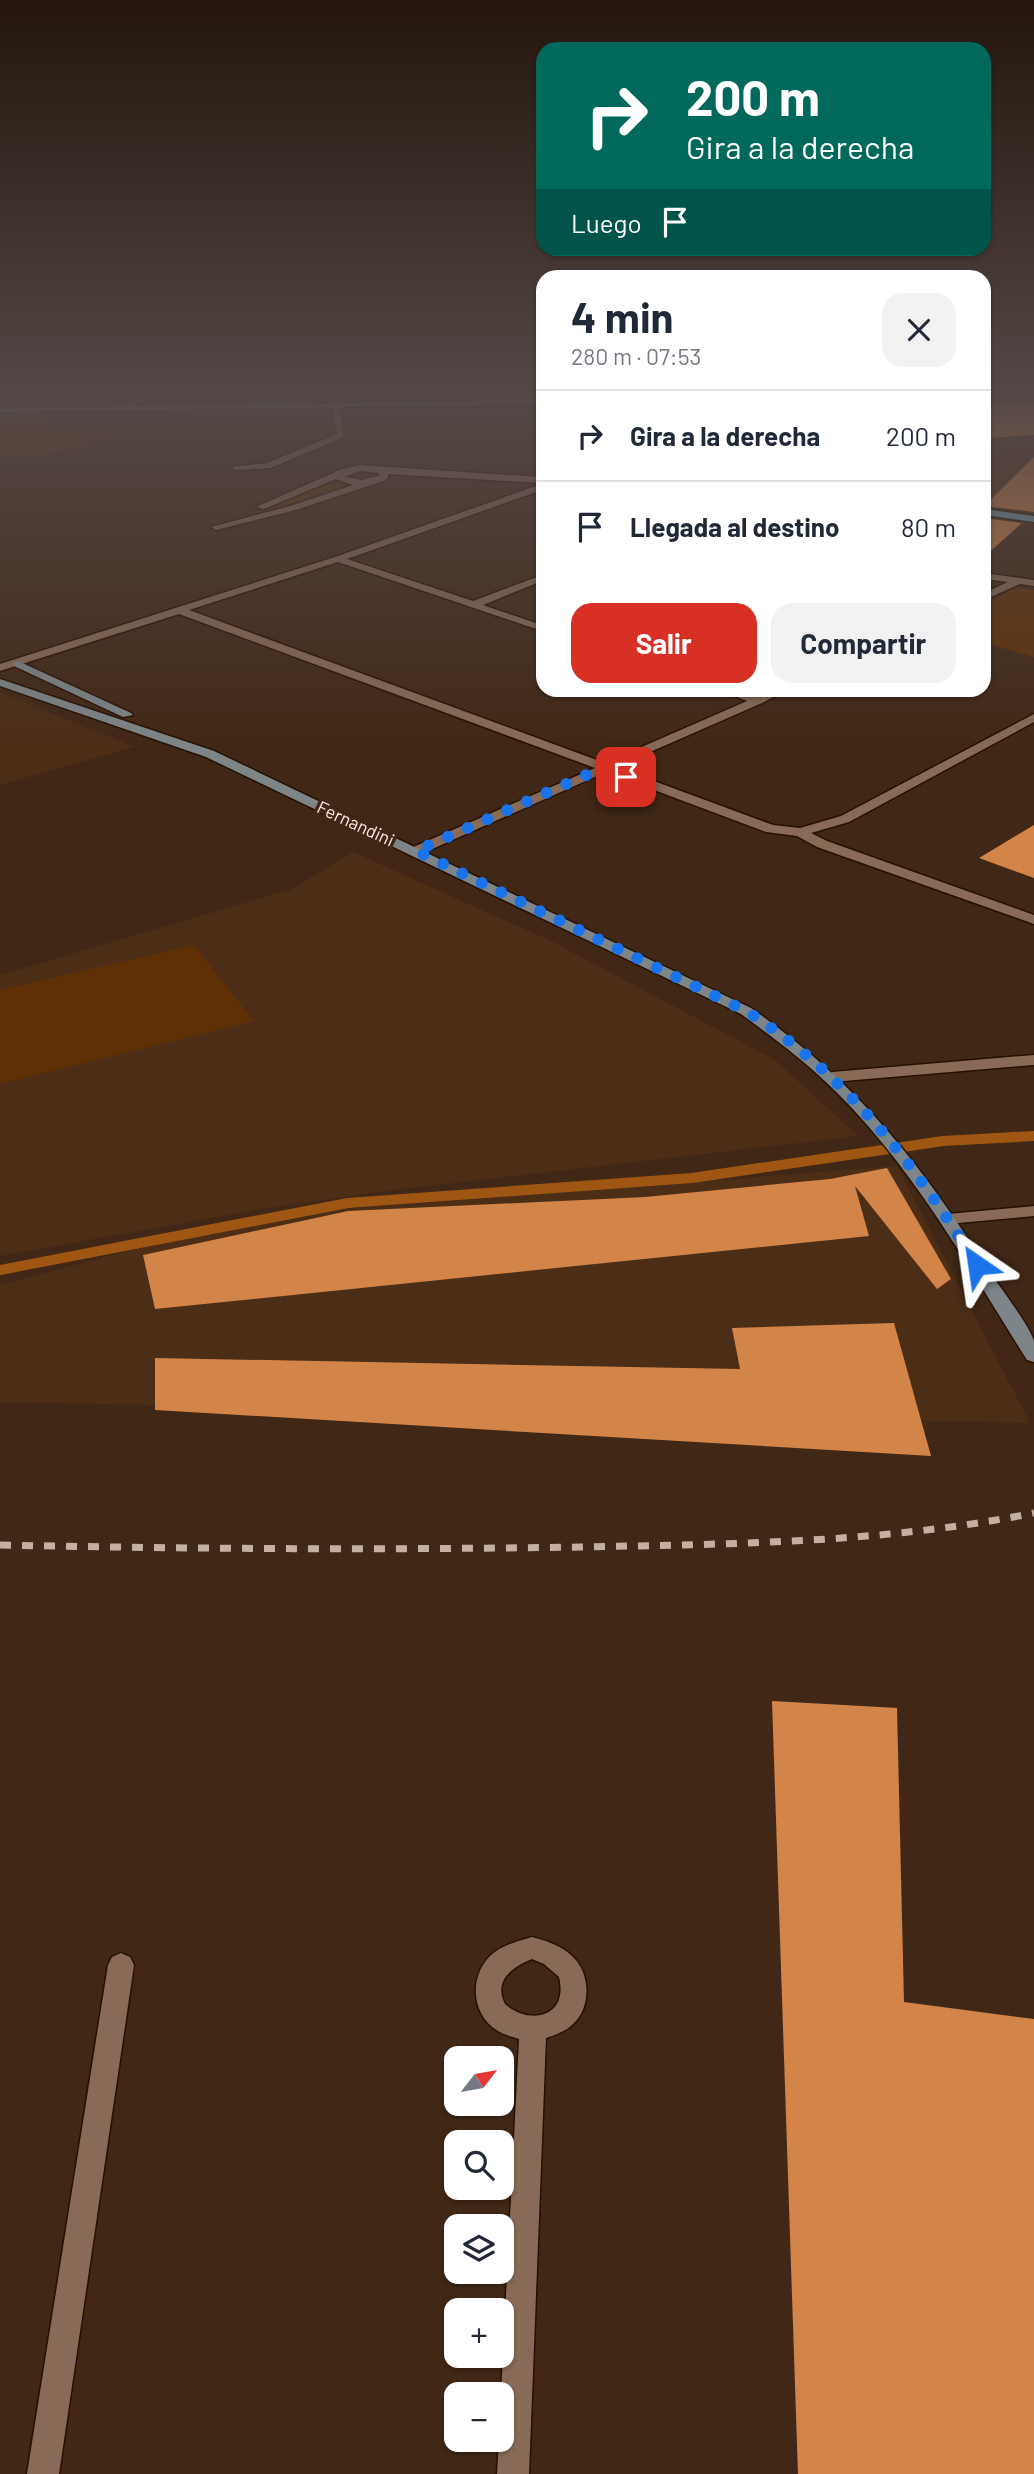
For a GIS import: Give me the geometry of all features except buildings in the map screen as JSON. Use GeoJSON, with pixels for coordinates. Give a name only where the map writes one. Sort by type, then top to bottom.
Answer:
{"type":"FeatureCollection","features":[{"type":"Feature","properties":{"kind":"main road"},"geometry":{"type":"LineString","coordinates":[[994,513],[1034,519]]}},
{"type":"Feature","properties":{"kind":"street"},"geometry":{"type":"LineString","coordinates":[[248,513],[216,527],[271,513]]}},
{"type":"Feature","properties":{"kind":"street"},"geometry":{"type":"LineString","coordinates":[[0,668],[182,611],[465,513]]}},
{"type":"Feature","properties":{"kind":"street"},"geometry":{"type":"LineString","coordinates":[[338,559],[536,626]]}},
{"type":"Feature","properties":{"kind":"street"},"geometry":{"type":"LineString","coordinates":[[991,577],[1034,583]]}},
{"type":"Feature","properties":{"kind":"street"},"geometry":{"type":"LineString","coordinates":[[473,605],[536,580]]}},
{"type":"Feature","properties":{"kind":"street"},"geometry":{"type":"LineString","coordinates":[[991,594],[1019,581]]}},
{"type":"Feature","properties":{"kind":"street"},"geometry":{"type":"LineString","coordinates":[[182,611],[771,830],[800,832],[845,819],[1034,717]]}},
{"type":"Feature","properties":{"kind":"street"},"geometry":{"type":"LineString","coordinates":[[19,664],[210,754]]}},
{"type":"Feature","properties":{"kind":"street","name":"Fernandini"},"geometry":{"type":"LineString","coordinates":[[0,682],[210,754],[746,1011],[806,1052],[887,1136],[948,1219],[1034,1356]]}},
{"type":"Feature","properties":{"kind":"street"},"geometry":{"type":"LineString","coordinates":[[746,697],[758,701]]}},
{"type":"Feature","properties":{"kind":"street"},"geometry":{"type":"LineString","coordinates":[[416,851],[767,697]]}},
{"type":"Feature","properties":{"kind":"street"},"geometry":{"type":"LineString","coordinates":[[800,832],[822,844],[1032,917]]}},
{"type":"Feature","properties":{"kind":"street"},"geometry":{"type":"LineString","coordinates":[[832,1077],[1034,1060]]}},
{"type":"Feature","properties":{"kind":"street"},"geometry":{"type":"LineString","coordinates":[[948,1219],[1034,1211]]}},
{"type":"Feature","properties":{"kind":"street"},"geometry":{"type":"LineString","coordinates":[[43,2474],[121,1965]]}},
{"type":"Feature","properties":{"kind":"street"},"geometry":{"type":"LineString","coordinates":[[513,2474],[533,2029]]}},
{"type":"Feature","properties":{"kind":"shaded area"},"geometry":{"type":"Polygon","coordinates":[[[1016,588],[1034,590],[1034,657],[991,645],[991,601],[1016,588]]]}},
{"type":"Feature","properties":{"kind":"shaded area"},"geometry":{"type":"Polygon","coordinates":[[[0,692],[134,747],[0,785],[0,692]]]}},
{"type":"Feature","properties":{"kind":"shaded area"},"geometry":{"type":"Polygon","coordinates":[[[353,852],[553,942],[775,1060],[858,1136],[377,1192],[262,1209],[0,1256],[0,975],[292,889],[353,852]]]}},
{"type":"Feature","properties":{"kind":"shaded area"},"geometry":{"type":"Polygon","coordinates":[[[194,945],[254,1021],[0,1084],[0,990],[194,945]]]}},
{"type":"Feature","properties":{"kind":"shaded area"},"geometry":{"type":"Polygon","coordinates":[[[897,1166],[1030,1423],[0,1402],[0,1285],[150,1245],[348,1209],[897,1166]]]}},
{"type":"Feature","properties":{"kind":"waterway"},"geometry":{"type":"LineString","coordinates":[[0,1270],[348,1203],[692,1178],[943,1141],[1034,1136]]}},
{"type":"Feature","properties":{"kind":"railway"},"geometry":{"type":"LineString","coordinates":[[0,1545],[363,1549],[695,1545],[922,1531],[1034,1513]]}},
{"type":"Feature","properties":{"kind":"route"},"geometry":{"type":"LineString","coordinates":[[626,777],[602,768],[416,851],[746,1011],[806,1052],[887,1136],[948,1219],[977,1265]]}}]}
